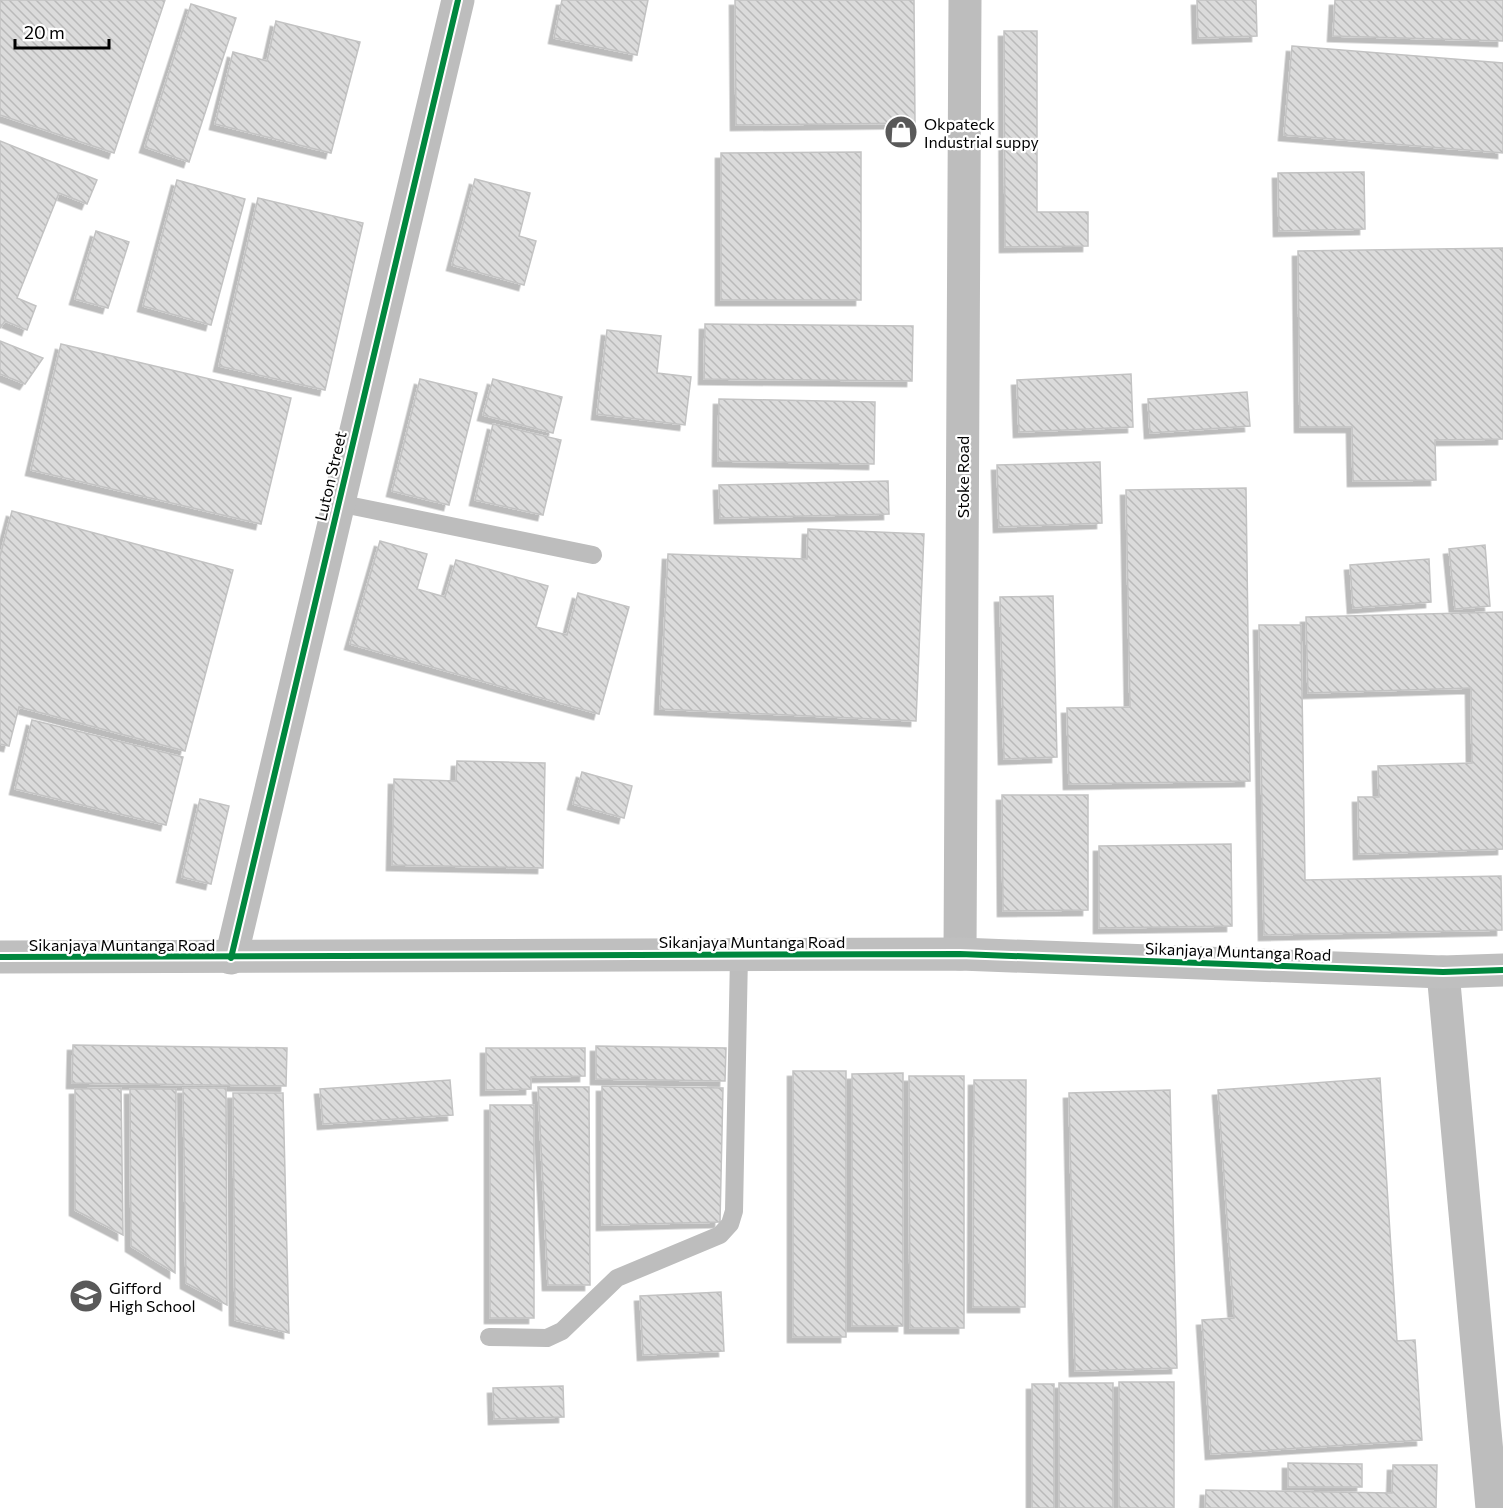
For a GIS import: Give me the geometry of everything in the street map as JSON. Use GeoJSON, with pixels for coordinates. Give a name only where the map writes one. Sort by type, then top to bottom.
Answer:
{"type":"FeatureCollection","features":[{"type":"Feature","properties":{"kind":"street","name":"Luton Street"},"geometry":{"type":"LineString","coordinates":[[231,958],[458,0]]}},
{"type":"Feature","properties":{"kind":"street","name":"Stoke Road"},"geometry":{"type":"LineString","coordinates":[[960,954],[965,0]]}},
{"type":"Feature","properties":{"kind":"street","name":"Sikanjaya Muntanga Road"},"geometry":{"type":"LineString","coordinates":[[0,957],[960,954],[1443,972],[1503,970]]}},
{"type":"Feature","properties":{"kind":"street"},"geometry":{"type":"LineString","coordinates":[[1443,972],[1492,1508]]}},
{"type":"Feature","properties":{"kind":"lane"},"geometry":{"type":"LineString","coordinates":[[338,503],[593,555]]}},
{"type":"Feature","properties":{"kind":"lane"},"geometry":{"type":"LineString","coordinates":[[489,1337],[547,1338],[562,1331],[617,1278],[720,1235],[730,1224],[734,1211],[739,955]]}},
{"type":"Feature","properties":{"kind":"building"},"geometry":{"type":"Polygon","coordinates":[[[0,0],[165,0],[114,153],[0,115],[0,0]]]}},
{"type":"Feature","properties":{"kind":"building"},"geometry":{"type":"Polygon","coordinates":[[[562,0],[648,0],[637,55],[554,38],[562,0]]]}},
{"type":"Feature","properties":{"kind":"building"},"geometry":{"type":"Polygon","coordinates":[[[735,0],[914,0],[915,123],[736,125],[735,0]]]}},
{"type":"Feature","properties":{"kind":"building"},"geometry":{"type":"Polygon","coordinates":[[[1197,0],[1256,0],[1257,36],[1198,38],[1197,0]]]}},
{"type":"Feature","properties":{"kind":"building"},"geometry":{"type":"Polygon","coordinates":[[[1335,0],[1503,0],[1503,41],[1333,36],[1335,0]]]}},
{"type":"Feature","properties":{"kind":"building"},"geometry":{"type":"Polygon","coordinates":[[[191,4],[236,18],[189,162],[145,147],[191,4]]]}},
{"type":"Feature","properties":{"kind":"building"},"geometry":{"type":"Polygon","coordinates":[[[276,21],[360,42],[331,153],[215,124],[233,52],[267,61],[276,21]]]}},
{"type":"Feature","properties":{"kind":"building"},"geometry":{"type":"Polygon","coordinates":[[[1004,31],[1037,31],[1037,212],[1088,212],[1088,246],[1005,247],[1004,31]]]}},
{"type":"Feature","properties":{"kind":"building"},"geometry":{"type":"Polygon","coordinates":[[[1292,46],[1503,63],[1503,153],[1284,135],[1292,46]]]}},
{"type":"Feature","properties":{"kind":"building"},"geometry":{"type":"Polygon","coordinates":[[[0,141],[97,180],[87,204],[59,193],[17,298],[36,306],[27,330],[5,321],[0,328],[0,141]]]}},
{"type":"Feature","properties":{"kind":"building"},"geometry":{"type":"Polygon","coordinates":[[[861,152],[861,300],[721,300],[721,153],[861,152]]]}},
{"type":"Feature","properties":{"kind":"building"},"geometry":{"type":"Polygon","coordinates":[[[1364,172],[1365,229],[1279,231],[1278,173],[1364,172]]]}},
{"type":"Feature","properties":{"kind":"building"},"geometry":{"type":"Polygon","coordinates":[[[475,179],[530,193],[519,236],[536,241],[524,285],[452,265],[475,179]]]}},
{"type":"Feature","properties":{"kind":"building"},"geometry":{"type":"Polygon","coordinates":[[[177,180],[245,199],[211,325],[143,306],[177,180]]]}},
{"type":"Feature","properties":{"kind":"building"},"geometry":{"type":"Polygon","coordinates":[[[258,198],[363,223],[325,390],[219,366],[258,198]]]}},
{"type":"Feature","properties":{"kind":"building"},"geometry":{"type":"Polygon","coordinates":[[[96,231],[129,242],[108,308],[75,299],[96,231]]]}},
{"type":"Feature","properties":{"kind":"building"},"geometry":{"type":"Polygon","coordinates":[[[1503,248],[1503,439],[1435,440],[1436,480],[1353,481],[1352,427],[1300,427],[1298,251],[1503,248]]]}},
{"type":"Feature","properties":{"kind":"building"},"geometry":{"type":"Polygon","coordinates":[[[705,324],[913,326],[912,381],[704,379],[705,324]]]}},
{"type":"Feature","properties":{"kind":"building"},"geometry":{"type":"Polygon","coordinates":[[[607,330],[661,336],[657,373],[691,377],[685,425],[597,414],[607,330]]]}},
{"type":"Feature","properties":{"kind":"building"},"geometry":{"type":"Polygon","coordinates":[[[0,341],[43,358],[25,384],[0,374],[0,341]]]}},
{"type":"Feature","properties":{"kind":"building"},"geometry":{"type":"Polygon","coordinates":[[[61,344],[291,398],[261,524],[31,470],[61,344]]]}},
{"type":"Feature","properties":{"kind":"building"},"geometry":{"type":"Polygon","coordinates":[[[1131,374],[1133,427],[1019,432],[1017,380],[1131,374]]]}},
{"type":"Feature","properties":{"kind":"building"},"geometry":{"type":"Polygon","coordinates":[[[420,379],[477,393],[449,505],[392,491],[420,379]]]}},
{"type":"Feature","properties":{"kind":"building"},"geometry":{"type":"Polygon","coordinates":[[[493,379],[562,397],[553,433],[483,415],[493,379]]]}},
{"type":"Feature","properties":{"kind":"building"},"geometry":{"type":"Polygon","coordinates":[[[1247,392],[1250,426],[1150,433],[1148,399],[1247,392]]]}},
{"type":"Feature","properties":{"kind":"building"},"geometry":{"type":"Polygon","coordinates":[[[719,399],[875,402],[874,464],[718,461],[719,399]]]}},
{"type":"Feature","properties":{"kind":"building"},"geometry":{"type":"Polygon","coordinates":[[[493,424],[561,440],[543,515],[475,500],[493,424]]]}},
{"type":"Feature","properties":{"kind":"building"},"geometry":{"type":"Polygon","coordinates":[[[1100,462],[1102,523],[999,527],[997,465],[1100,462]]]}},
{"type":"Feature","properties":{"kind":"building"},"geometry":{"type":"Polygon","coordinates":[[[888,481],[889,514],[720,518],[719,485],[888,481]]]}},
{"type":"Feature","properties":{"kind":"building"},"geometry":{"type":"Polygon","coordinates":[[[1246,488],[1250,781],[1069,784],[1067,708],[1130,707],[1126,490],[1246,488]]]}},
{"type":"Feature","properties":{"kind":"building"},"geometry":{"type":"Polygon","coordinates":[[[12,511],[233,570],[185,751],[19,707],[9,746],[0,744],[0,556],[12,511]]]}},
{"type":"Feature","properties":{"kind":"building"},"geometry":{"type":"Polygon","coordinates":[[[808,529],[924,534],[916,721],[660,709],[668,554],[807,559],[808,529]]]}},
{"type":"Feature","properties":{"kind":"building"},"geometry":{"type":"Polygon","coordinates":[[[380,541],[427,554],[417,589],[445,597],[456,560],[548,586],[536,627],[567,635],[578,593],[629,607],[599,714],[350,644],[380,541]]]}},
{"type":"Feature","properties":{"kind":"building"},"geometry":{"type":"Polygon","coordinates":[[[1485,545],[1490,606],[1455,609],[1449,549],[1485,545]]]}},
{"type":"Feature","properties":{"kind":"building"},"geometry":{"type":"Polygon","coordinates":[[[1429,559],[1431,602],[1353,608],[1350,565],[1429,559]]]}},
{"type":"Feature","properties":{"kind":"building"},"geometry":{"type":"Polygon","coordinates":[[[1053,596],[1057,757],[1004,759],[1000,597],[1053,596]]]}},
{"type":"Feature","properties":{"kind":"building"},"geometry":{"type":"Polygon","coordinates":[[[1503,612],[1503,849],[1359,854],[1358,797],[1379,797],[1378,766],[1472,763],[1471,688],[1308,693],[1306,617],[1503,612]]]}},
{"type":"Feature","properties":{"kind":"building"},"geometry":{"type":"Polygon","coordinates":[[[1259,625],[1301,625],[1305,880],[1501,876],[1502,930],[1264,935],[1259,625]]]}},
{"type":"Feature","properties":{"kind":"building"},"geometry":{"type":"Polygon","coordinates":[[[32,720],[183,757],[166,825],[15,789],[32,720]]]}},
{"type":"Feature","properties":{"kind":"building"},"geometry":{"type":"Polygon","coordinates":[[[457,761],[545,763],[543,868],[392,865],[394,779],[456,781],[457,761]]]}},
{"type":"Feature","properties":{"kind":"building"},"geometry":{"type":"Polygon","coordinates":[[[582,772],[632,786],[624,818],[573,804],[582,772]]]}},
{"type":"Feature","properties":{"kind":"building"},"geometry":{"type":"Polygon","coordinates":[[[1002,795],[1088,795],[1088,910],[1003,911],[1002,795]]]}},
{"type":"Feature","properties":{"kind":"building"},"geometry":{"type":"Polygon","coordinates":[[[200,799],[229,806],[211,884],[182,877],[200,799]]]}},
{"type":"Feature","properties":{"kind":"building"},"geometry":{"type":"Polygon","coordinates":[[[1231,844],[1232,926],[1099,928],[1099,846],[1231,844]]]}},
{"type":"Feature","properties":{"kind":"building"},"geometry":{"type":"Polygon","coordinates":[[[73,1045],[287,1048],[286,1086],[72,1083],[73,1045]]]}},
{"type":"Feature","properties":{"kind":"building"},"geometry":{"type":"Polygon","coordinates":[[[596,1046],[726,1048],[725,1081],[596,1079],[596,1046]]]}},
{"type":"Feature","properties":{"kind":"building"},"geometry":{"type":"Polygon","coordinates":[[[486,1048],[585,1048],[585,1076],[531,1077],[531,1089],[486,1090],[486,1048]]]}},
{"type":"Feature","properties":{"kind":"building"},"geometry":{"type":"Polygon","coordinates":[[[793,1071],[846,1071],[846,1337],[793,1337],[793,1071]]]}},
{"type":"Feature","properties":{"kind":"building"},"geometry":{"type":"Polygon","coordinates":[[[903,1073],[903,1326],[852,1326],[852,1074],[903,1073]]]}},
{"type":"Feature","properties":{"kind":"building"},"geometry":{"type":"Polygon","coordinates":[[[909,1076],[964,1076],[964,1328],[910,1328],[909,1076]]]}},
{"type":"Feature","properties":{"kind":"building"},"geometry":{"type":"Polygon","coordinates":[[[1380,1078],[1397,1341],[1415,1340],[1422,1440],[1211,1454],[1202,1320],[1234,1318],[1218,1090],[1380,1078]]]}},
{"type":"Feature","properties":{"kind":"building"},"geometry":{"type":"Polygon","coordinates":[[[450,1080],[453,1115],[323,1124],[320,1089],[450,1080]]]}},
{"type":"Feature","properties":{"kind":"building"},"geometry":{"type":"Polygon","coordinates":[[[974,1080],[1026,1080],[1025,1307],[973,1307],[974,1080]]]}},
{"type":"Feature","properties":{"kind":"building"},"geometry":{"type":"Polygon","coordinates":[[[602,1086],[723,1088],[720,1222],[602,1225],[602,1086]]]}},
{"type":"Feature","properties":{"kind":"building"},"geometry":{"type":"Polygon","coordinates":[[[538,1087],[589,1087],[590,1285],[548,1285],[538,1087]]]}},
{"type":"Feature","properties":{"kind":"building"},"geometry":{"type":"Polygon","coordinates":[[[121,1088],[123,1235],[75,1210],[75,1089],[121,1088]]]}},
{"type":"Feature","properties":{"kind":"building"},"geometry":{"type":"Polygon","coordinates":[[[183,1088],[226,1088],[227,1305],[186,1283],[183,1088]]]}},
{"type":"Feature","properties":{"kind":"building"},"geometry":{"type":"Polygon","coordinates":[[[130,1089],[176,1089],[175,1273],[131,1246],[130,1089]]]}},
{"type":"Feature","properties":{"kind":"building"},"geometry":{"type":"Polygon","coordinates":[[[1170,1090],[1177,1368],[1075,1371],[1069,1093],[1170,1090]]]}},
{"type":"Feature","properties":{"kind":"building"},"geometry":{"type":"Polygon","coordinates":[[[233,1093],[283,1093],[289,1333],[235,1320],[233,1093]]]}},
{"type":"Feature","properties":{"kind":"building"},"geometry":{"type":"Polygon","coordinates":[[[490,1105],[534,1105],[534,1318],[490,1318],[490,1105]]]}},
{"type":"Feature","properties":{"kind":"building"},"geometry":{"type":"Polygon","coordinates":[[[721,1292],[724,1351],[643,1355],[640,1296],[721,1292]]]}},
{"type":"Feature","properties":{"kind":"building"},"geometry":{"type":"Polygon","coordinates":[[[1119,1382],[1174,1382],[1174,1508],[1119,1508],[1119,1382]]]}},
{"type":"Feature","properties":{"kind":"building"},"geometry":{"type":"Polygon","coordinates":[[[1059,1383],[1113,1383],[1113,1508],[1059,1508],[1059,1383]]]}},
{"type":"Feature","properties":{"kind":"building"},"geometry":{"type":"Polygon","coordinates":[[[1032,1384],[1054,1384],[1054,1508],[1032,1508],[1032,1384]]]}},
{"type":"Feature","properties":{"kind":"building"},"geometry":{"type":"Polygon","coordinates":[[[563,1386],[564,1417],[494,1419],[493,1388],[563,1386]]]}},
{"type":"Feature","properties":{"kind":"building"},"geometry":{"type":"Polygon","coordinates":[[[1288,1463],[1362,1464],[1362,1487],[1288,1487],[1288,1463]]]}},
{"type":"Feature","properties":{"kind":"building"},"geometry":{"type":"Polygon","coordinates":[[[1393,1465],[1437,1465],[1436,1508],[1205,1508],[1206,1490],[1392,1493],[1393,1465]]]}},
{"type":"Feature","properties":{"kind":"cycle path"},"geometry":{"type":"LineString","coordinates":[[231,958],[458,0]]}},
{"type":"Feature","properties":{"kind":"cycle path"},"geometry":{"type":"LineString","coordinates":[[0,957],[960,954],[1443,972],[1503,970]]}},
{"type":"Feature","properties":{"kind":"place","name":"Okpateck Industrial suppy"},"geometry":{"type":"Point","coordinates":[901,132]}},
{"type":"Feature","properties":{"kind":"place","name":"Gifford High School"},"geometry":{"type":"Point","coordinates":[86,1296]}}]}
